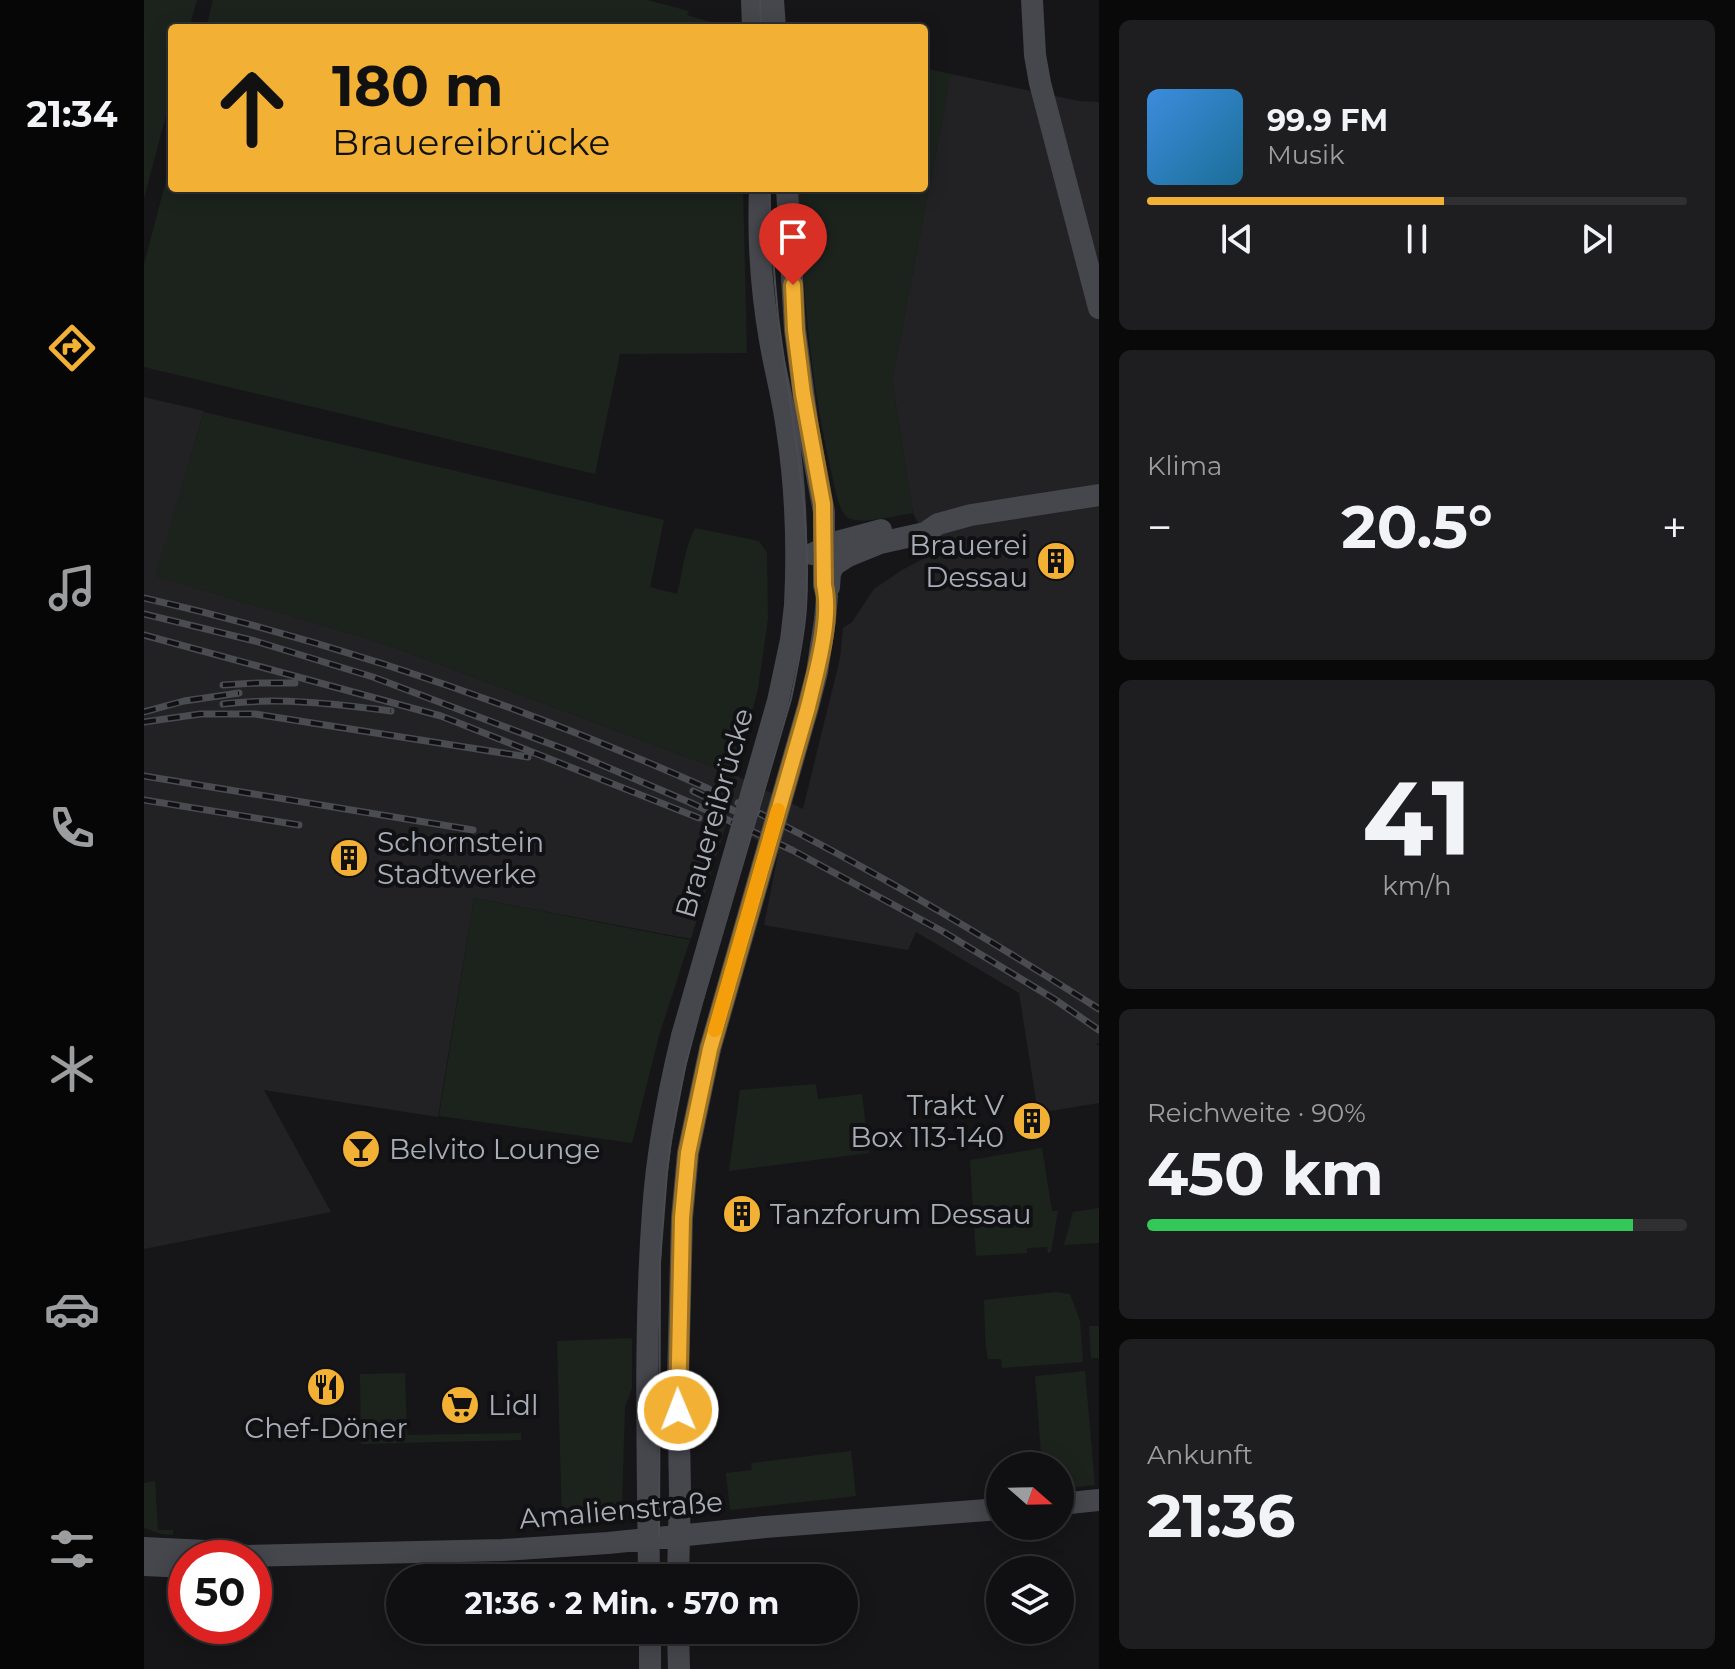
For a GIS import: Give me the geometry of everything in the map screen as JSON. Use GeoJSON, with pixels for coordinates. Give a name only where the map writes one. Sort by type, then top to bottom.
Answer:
{"type":"FeatureCollection","features":[{"type":"Feature","properties":{"kind":"main road"},"geometry":{"type":"LineString","coordinates":[[752,0],[753,24]]}},
{"type":"Feature","properties":{"kind":"main road"},"geometry":{"type":"LineString","coordinates":[[773,0],[775,24]]}},
{"type":"Feature","properties":{"kind":"main road"},"geometry":{"type":"LineString","coordinates":[[1032,0],[1040,83],[1099,308]]}},
{"type":"Feature","properties":{"kind":"main road","name":"Brauereibrücke"},"geometry":{"type":"LineString","coordinates":[[649,1564],[649,1288],[661,1140],[682,1036],[778,701],[795,605],[795,486],[762,280],[760,192]]}},
{"type":"Feature","properties":{"kind":"main road"},"geometry":{"type":"LineString","coordinates":[[787,192],[795,330],[808,427],[823,504],[824,585],[827,596]]}},
{"type":"Feature","properties":{"kind":"main road"},"geometry":{"type":"LineString","coordinates":[[678,1564],[678,1379],[682,1218],[688,1153],[710,1049],[817,672],[832,568],[848,556],[880,543],[925,533],[938,524],[971,515],[1099,495]]}},
{"type":"Feature","properties":{"kind":"main road"},"geometry":{"type":"LineString","coordinates":[[797,569],[824,547],[853,537],[924,521],[938,524]]}},
{"type":"Feature","properties":{"kind":"main road"},"geometry":{"type":"LineString","coordinates":[[608,1543],[640,1510],[648,1492]]}},
{"type":"Feature","properties":{"kind":"main road"},"geometry":{"type":"LineString","coordinates":[[1074,1503],[1099,1500]]}},
{"type":"Feature","properties":{"kind":"main road","name":"Amalienstraße"},"geometry":{"type":"LineString","coordinates":[[272,1556],[503,1550],[986,1510]]}},
{"type":"Feature","properties":{"kind":"main road","name":"Amalienstraße"},"geometry":{"type":"LineString","coordinates":[[144,1548],[168,1549]]}},
{"type":"Feature","properties":{"kind":"main road"},"geometry":{"type":"LineString","coordinates":[[144,1565],[168,1566]]}},
{"type":"Feature","properties":{"kind":"main road"},"geometry":{"type":"LineString","coordinates":[[650,1644],[650,1669]]}},
{"type":"Feature","properties":{"kind":"main road"},"geometry":{"type":"LineString","coordinates":[[678,1644],[679,1669]]}},
{"type":"Feature","properties":{"kind":"shaded area"},"geometry":{"type":"Polygon","coordinates":[[[144,0],[197,0],[190,24],[168,24],[168,108],[144,198],[144,0]]]}},
{"type":"Feature","properties":{"kind":"shaded area"},"geometry":{"type":"Polygon","coordinates":[[[213,0],[647,0],[689,11],[687,15],[717,24],[207,24],[213,0]]]}},
{"type":"Feature","properties":{"kind":"shaded area"},"geometry":{"type":"Polygon","coordinates":[[[928,69],[951,74],[892,380],[913,513],[860,520],[847,517],[841,507],[817,397],[805,293],[798,192],[928,192],[928,69]]]}},
{"type":"Feature","properties":{"kind":"shaded area"},"geometry":{"type":"Polygon","coordinates":[[[951,74],[1079,101],[1099,102],[1099,1044],[1095,1043],[1099,1046],[1099,1103],[1038,1113],[1019,993],[916,932],[908,950],[763,925],[778,854],[727,821],[691,939],[474,898],[438,1117],[264,1090],[331,1212],[144,1249],[144,397],[204,411],[156,576],[385,644],[735,775],[803,809],[840,658],[843,628],[852,622],[874,589],[934,553],[913,513],[892,380],[951,74]]]}},
{"type":"Feature","properties":{"kind":"shaded area"},"geometry":{"type":"Polygon","coordinates":[[[168,172],[168,192],[743,192],[747,353],[620,354],[595,474],[144,367],[144,265],[168,172]]]}},
{"type":"Feature","properties":{"kind":"shaded area"},"geometry":{"type":"Polygon","coordinates":[[[204,412],[664,520],[650,587],[677,594],[695,528],[759,541],[767,553],[768,619],[758,689],[735,775],[385,644],[155,576],[204,412]]]}},
{"type":"Feature","properties":{"kind":"shaded area"},"geometry":{"type":"Polygon","coordinates":[[[474,898],[690,940],[659,1036],[632,1143],[439,1116],[474,898]]]}},
{"type":"Feature","properties":{"kind":"shaded area"},"geometry":{"type":"Polygon","coordinates":[[[816,1084],[818,1099],[862,1094],[869,1153],[729,1171],[740,1090],[816,1084]]]}},
{"type":"Feature","properties":{"kind":"shaded area"},"geometry":{"type":"Polygon","coordinates":[[[1042,1148],[1052,1211],[1058,1211],[1051,1252],[1048,1253],[1047,1247],[1027,1248],[1027,1253],[976,1256],[970,1160],[1042,1148]]]}},
{"type":"Feature","properties":{"kind":"shaded area"},"geometry":{"type":"Polygon","coordinates":[[[1099,1208],[1099,1243],[1064,1245],[1073,1212],[1099,1208]]]}},
{"type":"Feature","properties":{"kind":"shaded area"},"geometry":{"type":"Polygon","coordinates":[[[1056,1292],[1070,1294],[1080,1321],[1083,1362],[1002,1368],[1001,1359],[988,1359],[984,1300],[1056,1292]]]}},
{"type":"Feature","properties":{"kind":"shaded area"},"geometry":{"type":"Polygon","coordinates":[[[1089,1326],[1099,1326],[1099,1358],[1091,1358],[1089,1326]]]}},
{"type":"Feature","properties":{"kind":"shaded area"},"geometry":{"type":"Polygon","coordinates":[[[632,1338],[632,1388],[625,1407],[622,1505],[602,1519],[562,1523],[557,1341],[632,1338]]]}},
{"type":"Feature","properties":{"kind":"shaded area"},"geometry":{"type":"Polygon","coordinates":[[[1085,1371],[1095,1485],[1074,1487],[1074,1452],[1041,1452],[1035,1376],[1085,1371]]]}},
{"type":"Feature","properties":{"kind":"shaded area"},"geometry":{"type":"Polygon","coordinates":[[[405,1373],[407,1435],[521,1433],[521,1440],[361,1444],[360,1374],[405,1373]]]}},
{"type":"Feature","properties":{"kind":"shaded area"},"geometry":{"type":"Polygon","coordinates":[[[851,1451],[856,1496],[730,1510],[726,1473],[752,1470],[751,1463],[851,1451]]]}},
{"type":"Feature","properties":{"kind":"shaded area"},"geometry":{"type":"Polygon","coordinates":[[[155,1481],[158,1530],[173,1530],[173,1535],[144,1528],[144,1483],[155,1481]]]}},
{"type":"Feature","properties":{"kind":"tram line"},"geometry":{"type":"LineString","coordinates":[[760,0],[761,24]]}},
{"type":"Feature","properties":{"kind":"tram line"},"geometry":{"type":"LineString","coordinates":[[659,1537],[660,1261],[671,1140],[685,1067],[702,1003],[791,699],[806,608],[803,498],[778,316],[769,192]]}},
{"type":"Feature","properties":{"kind":"railway"},"geometry":{"type":"LineString","coordinates":[[144,598],[288,635],[431,680],[572,732],[709,789]]}},
{"type":"Feature","properties":{"kind":"railway"},"geometry":{"type":"LineString","coordinates":[[144,614],[255,641],[373,677],[569,751],[689,802],[792,850],[942,931],[1099,1030]]}},
{"type":"Feature","properties":{"kind":"railway"},"geometry":{"type":"LineString","coordinates":[[144,635],[441,716],[699,818]]}},
{"type":"Feature","properties":{"kind":"railway"},"geometry":{"type":"LineString","coordinates":[[223,685],[295,683]]}},
{"type":"Feature","properties":{"kind":"railway"},"geometry":{"type":"LineString","coordinates":[[144,712],[184,701],[239,693]]}},
{"type":"Feature","properties":{"kind":"railway"},"geometry":{"type":"LineString","coordinates":[[223,704],[286,701],[391,711]]}},
{"type":"Feature","properties":{"kind":"railway"},"geometry":{"type":"LineString","coordinates":[[144,722],[200,714],[255,714],[528,757]]}},
{"type":"Feature","properties":{"kind":"railway"},"geometry":{"type":"LineString","coordinates":[[144,776],[473,830]]}},
{"type":"Feature","properties":{"kind":"railway"},"geometry":{"type":"LineString","coordinates":[[693,791],[747,817]]}},
{"type":"Feature","properties":{"kind":"railway"},"geometry":{"type":"LineString","coordinates":[[144,800],[299,825]]}},
{"type":"Feature","properties":{"kind":"railway"},"geometry":{"type":"LineString","coordinates":[[738,803],[922,901],[1099,1009]]}},
{"type":"Feature","properties":{"kind":"slow traffic"},"geometry":{"type":"LineString","coordinates":[[715,1030],[778,810]]}},
{"type":"Feature","properties":{"kind":"place","name":"Brauerei Dessau"},"geometry":{"type":"Point","coordinates":[1056,561]}},
{"type":"Feature","properties":{"kind":"place","name":"Schornstein Stadtwerke"},"geometry":{"type":"Point","coordinates":[349,858]}},
{"type":"Feature","properties":{"kind":"place","name":"Trakt V Box 113-140"},"geometry":{"type":"Point","coordinates":[1032,1121]}},
{"type":"Feature","properties":{"kind":"place","name":"Belvito Lounge"},"geometry":{"type":"Point","coordinates":[361,1149]}},
{"type":"Feature","properties":{"kind":"place","name":"Tanzforum Dessau"},"geometry":{"type":"Point","coordinates":[742,1214]}},
{"type":"Feature","properties":{"kind":"place","name":"Chef-Döner"},"geometry":{"type":"Point","coordinates":[326,1387]}},
{"type":"Feature","properties":{"kind":"place","name":"Lidl"},"geometry":{"type":"Point","coordinates":[460,1405]}},
{"type":"Feature","properties":{"kind":"route"},"geometry":{"type":"LineString","coordinates":[[678,1410],[682,1218],[688,1153],[710,1049],[817,672],[825,620],[824,512],[803,394],[793,285]]}}]}
